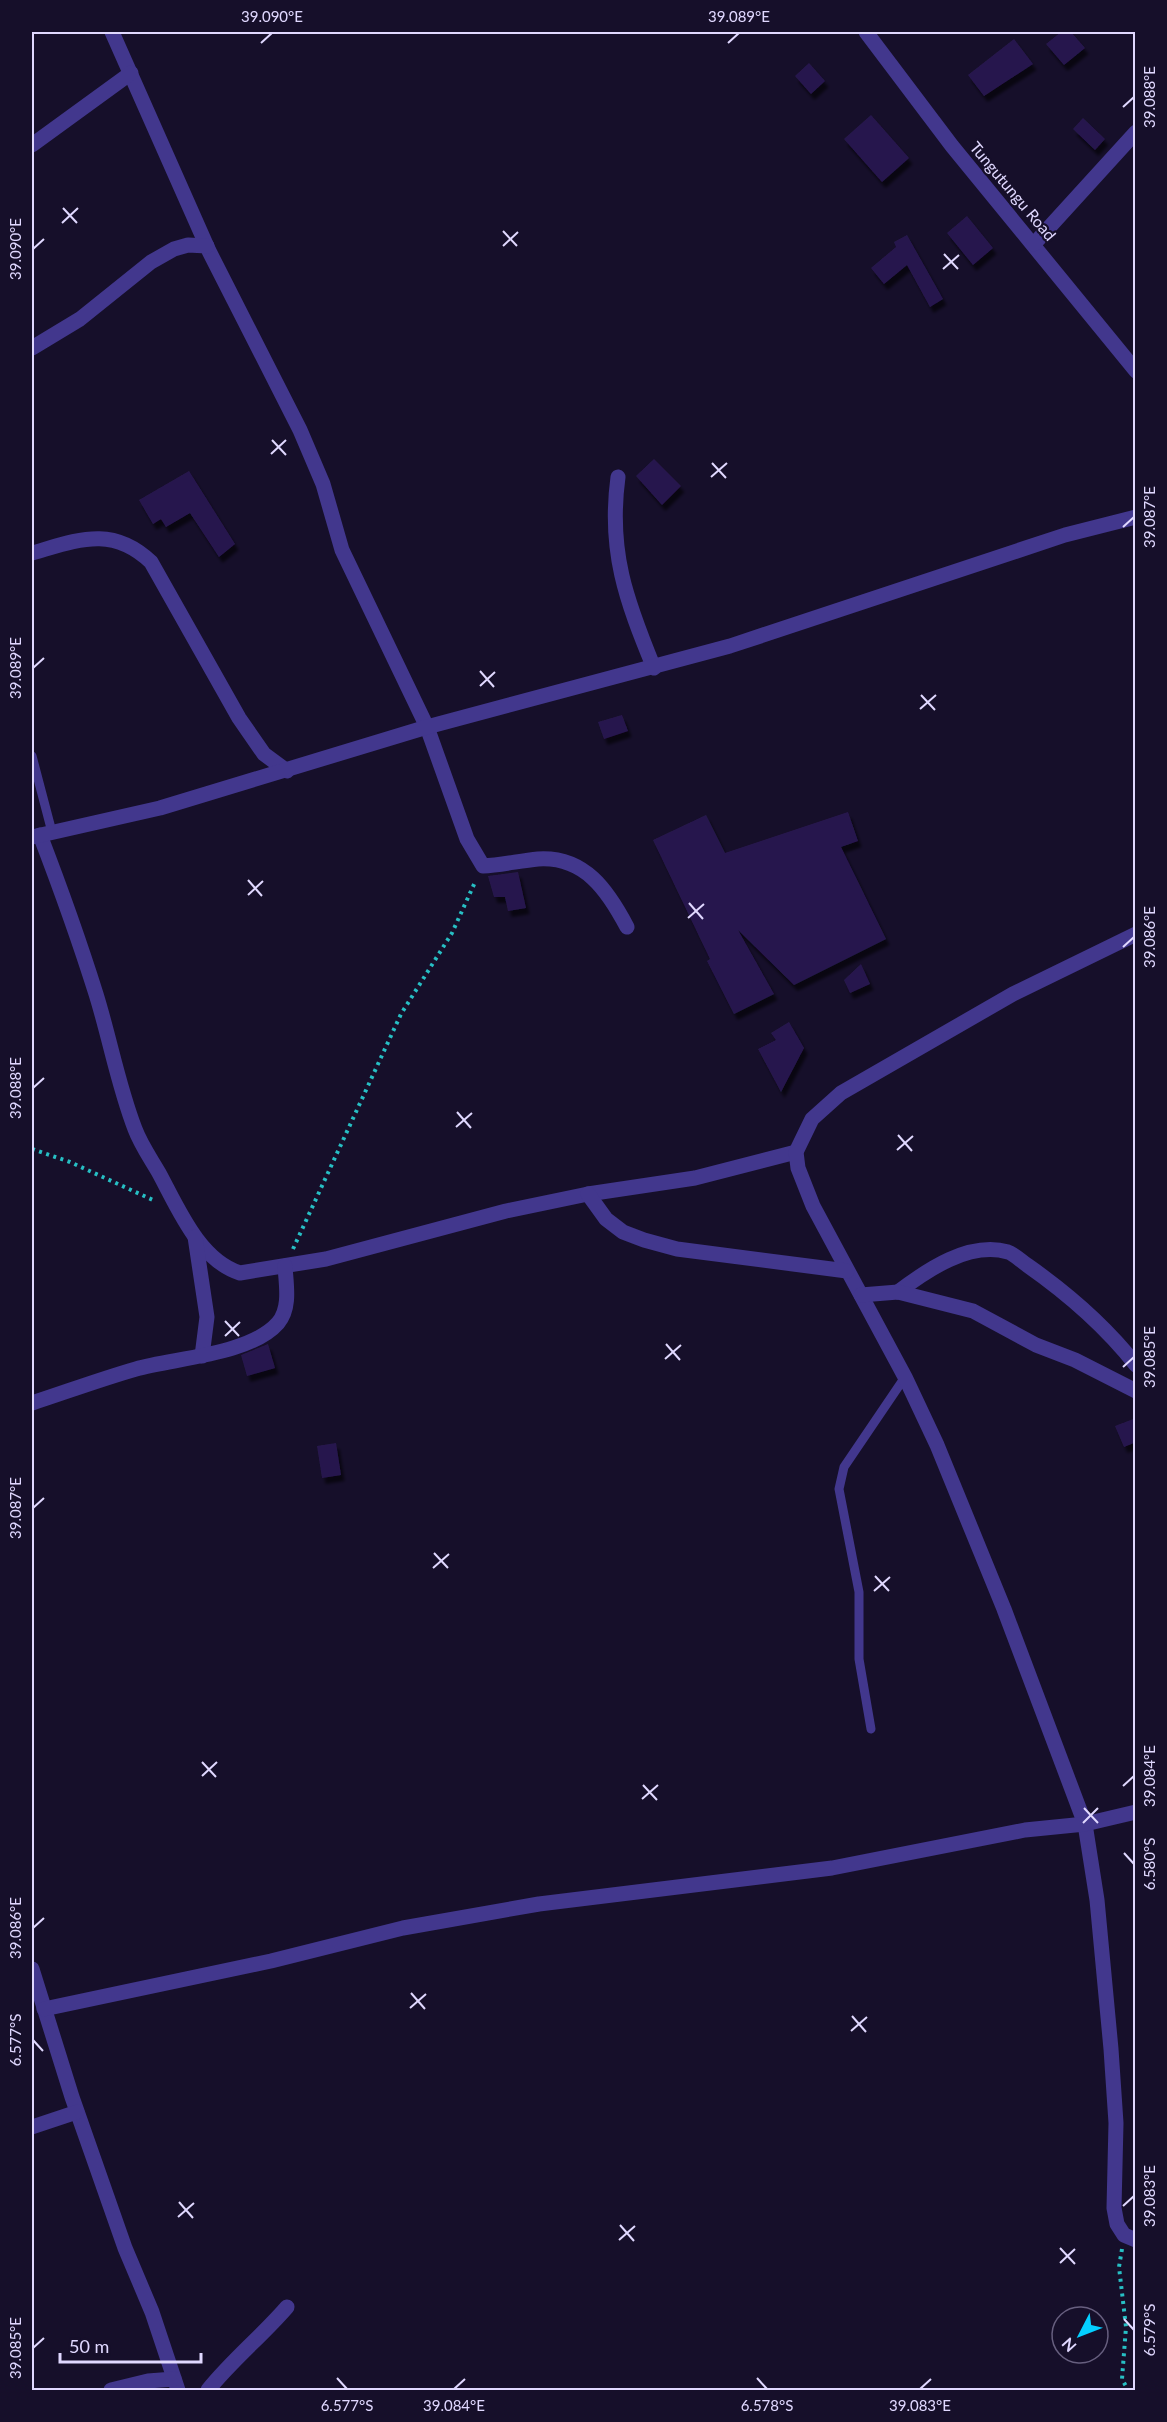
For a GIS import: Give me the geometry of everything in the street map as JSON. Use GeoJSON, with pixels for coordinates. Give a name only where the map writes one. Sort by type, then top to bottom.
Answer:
{"type":"FeatureCollection","features":[{"type":"Feature","properties":{"kind":"street"},"geometry":{"type":"LineString","coordinates":[[112,32],[207,246],[300,430],[323,484],[342,550],[427,727],[467,839],[483,866],[540,859],[574,865],[588,873],[610,894],[627,927]]}},
{"type":"Feature","properties":{"kind":"street","name":"Tungutungu Road"},"geometry":{"type":"LineString","coordinates":[[866,32],[952,146],[1136,371]]}},
{"type":"Feature","properties":{"kind":"street"},"geometry":{"type":"LineString","coordinates":[[32,145],[131,73]]}},
{"type":"Feature","properties":{"kind":"street"},"geometry":{"type":"LineString","coordinates":[[1034,244],[1136,132]]}},
{"type":"Feature","properties":{"kind":"street"},"geometry":{"type":"LineString","coordinates":[[32,348],[80,319],[151,262],[174,249],[188,245],[207,246]]}},
{"type":"Feature","properties":{"kind":"street"},"geometry":{"type":"LineString","coordinates":[[618,477],[614,508],[619,571],[628,606],[654,668]]}},
{"type":"Feature","properties":{"kind":"street"},"geometry":{"type":"LineString","coordinates":[[796,1152],[695,1178],[588,1194],[506,1211],[326,1259],[240,1273],[228,1269],[218,1262],[178,1209],[136,1132],[120,1084],[109,1036],[41,835],[160,808],[427,727],[654,668],[813,620],[1065,535],[1136,517]]}},
{"type":"Feature","properties":{"kind":"street"},"geometry":{"type":"LineString","coordinates":[[32,553],[95,537],[118,539],[139,551],[151,562],[239,718],[264,754],[288,771]]}},
{"type":"Feature","properties":{"kind":"street"},"geometry":{"type":"LineString","coordinates":[[1130,2238],[1117,2224],[1114,2208],[1116,2123],[1111,2049],[1097,1900],[1085,1824],[974,1532],[905,1377],[813,1206],[798,1168],[796,1152],[813,1119],[841,1093],[1013,994],[1135,937]]}},
{"type":"Feature","properties":{"kind":"street"},"geometry":{"type":"LineString","coordinates":[[588,1194],[606,1219],[623,1232],[644,1240],[677,1249],[847,1271]]}},
{"type":"Feature","properties":{"kind":"street"},"geometry":{"type":"LineString","coordinates":[[195,1234],[207,1317],[202,1356]]}},
{"type":"Feature","properties":{"kind":"street"},"geometry":{"type":"LineString","coordinates":[[898,1292],[924,1273],[954,1258],[983,1251],[1009,1252],[1077,1305],[1136,1365]]}},
{"type":"Feature","properties":{"kind":"street"},"geometry":{"type":"LineString","coordinates":[[32,1403],[137,1368],[202,1356],[251,1341],[278,1323],[285,1308],[285,1266]]}},
{"type":"Feature","properties":{"kind":"street"},"geometry":{"type":"LineString","coordinates":[[861,1295],[898,1292],[973,1311],[1036,1345],[1075,1360],[1136,1391]]}},
{"type":"Feature","properties":{"kind":"street"},"geometry":{"type":"LineString","coordinates":[[44,2008],[271,1961],[403,1928],[539,1904],[832,1868],[1005,1833],[1085,1824],[1136,1812]]}},
{"type":"Feature","properties":{"kind":"street"},"geometry":{"type":"LineString","coordinates":[[32,1969],[77,2112],[125,2248],[152,2312],[176,2385],[148,2381],[111,2391]]}},
{"type":"Feature","properties":{"kind":"street"},"geometry":{"type":"LineString","coordinates":[[32,2127],[77,2112]]}},
{"type":"Feature","properties":{"kind":"street"},"geometry":{"type":"LineString","coordinates":[[208,2391],[228,2366],[258,2340],[287,2307]]}},
{"type":"Feature","properties":{"kind":"lane"},"geometry":{"type":"LineString","coordinates":[[32,756],[41,835]]}},
{"type":"Feature","properties":{"kind":"lane"},"geometry":{"type":"LineString","coordinates":[[871,1729],[859,1659],[859,1592],[839,1489],[843,1467],[905,1377]]}},
{"type":"Feature","properties":{"kind":"path"},"geometry":{"type":"LineString","coordinates":[[285,1266],[401,1014],[452,933],[483,866]]}},
{"type":"Feature","properties":{"kind":"path"},"geometry":{"type":"LineString","coordinates":[[32,1149],[70,1162],[155,1201],[178,1209]]}},
{"type":"Feature","properties":{"kind":"path"},"geometry":{"type":"LineString","coordinates":[[1128,2391],[1122,2379],[1126,2328],[1119,2267],[1130,2238]]}},
{"type":"Feature","properties":{"kind":"building"},"geometry":{"type":"Polygon","coordinates":[[[1061,32],[1071,32],[1085,48],[1064,65],[1046,44],[1061,32]]]}},
{"type":"Feature","properties":{"kind":"building"},"geometry":{"type":"Polygon","coordinates":[[[1014,39],[1033,64],[984,96],[968,75],[1014,39]]]}},
{"type":"Feature","properties":{"kind":"building"},"geometry":{"type":"Polygon","coordinates":[[[809,63],[825,81],[811,94],[795,76],[809,63]]]}},
{"type":"Feature","properties":{"kind":"building"},"geometry":{"type":"Polygon","coordinates":[[[871,115],[909,158],[882,182],[844,139],[871,115]]]}},
{"type":"Feature","properties":{"kind":"building"},"geometry":{"type":"Polygon","coordinates":[[[1083,118],[1105,139],[1095,150],[1073,129],[1083,118]]]}},
{"type":"Feature","properties":{"kind":"building"},"geometry":{"type":"Polygon","coordinates":[[[967,216],[993,248],[973,265],[947,233],[967,216]]]}},
{"type":"Feature","properties":{"kind":"building"},"geometry":{"type":"Polygon","coordinates":[[[907,235],[943,299],[930,307],[907,265],[884,284],[871,268],[896,247],[894,242],[907,235]]]}},
{"type":"Feature","properties":{"kind":"building"},"geometry":{"type":"Polygon","coordinates":[[[654,459],[681,486],[662,505],[636,476],[654,459]]]}},
{"type":"Feature","properties":{"kind":"building"},"geometry":{"type":"Polygon","coordinates":[[[189,471],[235,544],[219,557],[190,513],[166,527],[161,519],[153,524],[139,500],[189,471]]]}},
{"type":"Feature","properties":{"kind":"building"},"geometry":{"type":"Polygon","coordinates":[[[622,715],[628,731],[604,739],[598,722],[622,715]]]}},
{"type":"Feature","properties":{"kind":"building"},"geometry":{"type":"Polygon","coordinates":[[[848,812],[858,841],[841,847],[886,939],[794,985],[738,930],[774,994],[734,1014],[707,961],[710,959],[653,840],[706,815],[725,853],[848,812]]]}},
{"type":"Feature","properties":{"kind":"building"},"geometry":{"type":"Polygon","coordinates":[[[518,872],[526,908],[508,911],[505,897],[494,897],[488,876],[518,872]]]}},
{"type":"Feature","properties":{"kind":"building"},"geometry":{"type":"Polygon","coordinates":[[[861,964],[870,984],[850,993],[844,980],[861,964]]]}},
{"type":"Feature","properties":{"kind":"building"},"geometry":{"type":"Polygon","coordinates":[[[789,1022],[804,1048],[781,1092],[758,1049],[776,1040],[771,1033],[789,1022]]]}},
{"type":"Feature","properties":{"kind":"building"},"geometry":{"type":"Polygon","coordinates":[[[268,1344],[275,1368],[247,1376],[241,1355],[268,1344]]]}},
{"type":"Feature","properties":{"kind":"building"},"geometry":{"type":"Polygon","coordinates":[[[1136,1418],[1136,1442],[1124,1447],[1115,1426],[1136,1418]]]}},
{"type":"Feature","properties":{"kind":"building"},"geometry":{"type":"Polygon","coordinates":[[[336,1443],[341,1475],[322,1478],[317,1446],[336,1443]]]}}]}
